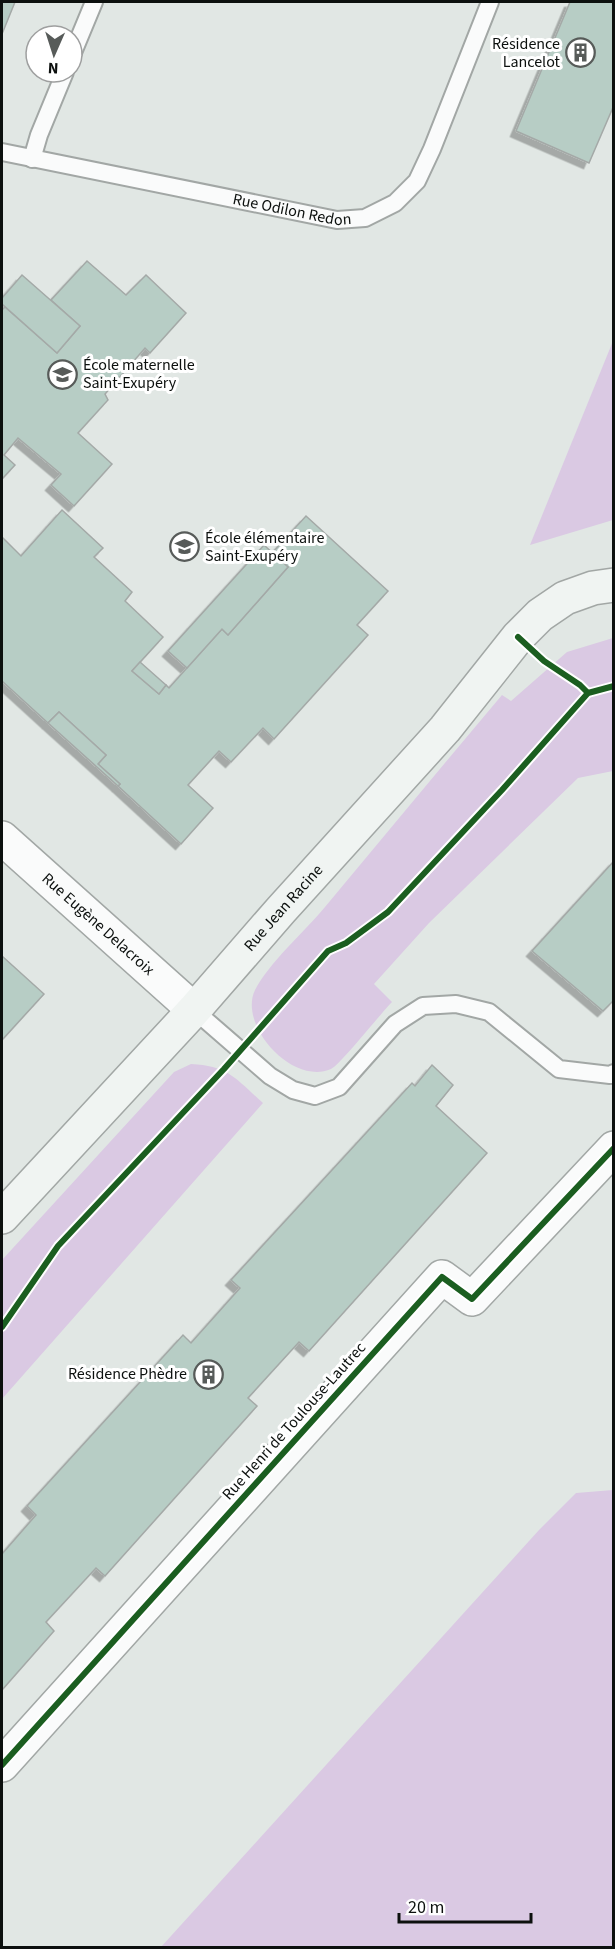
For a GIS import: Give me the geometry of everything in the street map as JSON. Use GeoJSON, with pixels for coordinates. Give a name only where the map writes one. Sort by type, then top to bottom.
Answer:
{"type":"FeatureCollection","features":[{"type":"Feature","properties":{"kind":"street","name":"Rue Jean Racine"},"geometry":{"type":"LineString","coordinates":[[2,1218],[194,1010],[445,729],[518,637],[540,615],[565,598],[593,588],[614,585]]}},
{"type":"Feature","properties":{"kind":"street","name":"Rue Eugène Delacroix"},"geometry":{"type":"LineString","coordinates":[[2,838],[194,1010]]}},
{"type":"Feature","properties":{"kind":"street","name":"Rue Henri de Toulouse-Lautrec"},"geometry":{"type":"LineString","coordinates":[[2,1765],[442,1277],[472,1299],[614,1148]]}},
{"type":"Feature","properties":{"kind":"lane"},"geometry":{"type":"LineString","coordinates":[[84,26],[94,2]]}},
{"type":"Feature","properties":{"kind":"lane","name":"Rue Odilon Redon"},"geometry":{"type":"LineString","coordinates":[[2,152],[338,220],[365,218],[395,204],[417,181],[432,149],[490,2]]}},
{"type":"Feature","properties":{"kind":"lane"},"geometry":{"type":"LineString","coordinates":[[32,159],[39,135],[60,84]]}},
{"type":"Feature","properties":{"kind":"lane"},"geometry":{"type":"LineString","coordinates":[[194,1010],[270,1076],[293,1090],[315,1096],[339,1087],[395,1024],[423,1006],[456,1004],[489,1012],[560,1069],[610,1075],[614,1073]]}},
{"type":"Feature","properties":{"kind":"shaded area"},"geometry":{"type":"Polygon","coordinates":[[[613,341],[613,520],[530,545],[613,341]]]}},
{"type":"Feature","properties":{"kind":"shaded area"},"geometry":{"type":"Polygon","coordinates":[[[613,638],[613,771],[578,778],[429,923],[374,984],[392,1002],[336,1065],[331,1069],[316,1072],[300,1069],[285,1061],[261,1035],[254,1020],[252,1004],[255,990],[269,969],[325,907],[502,695],[511,701],[567,652],[613,638]]]}},
{"type":"Feature","properties":{"kind":"shaded area"},"geometry":{"type":"Polygon","coordinates":[[[191,1064],[204,1065],[231,1075],[263,1103],[2,1399],[2,1260],[174,1072],[191,1064]]]}},
{"type":"Feature","properties":{"kind":"shaded area"},"geometry":{"type":"Polygon","coordinates":[[[613,1490],[613,1947],[161,1947],[539,1530],[576,1493],[613,1490]]]}},
{"type":"Feature","properties":{"kind":"building"},"geometry":{"type":"Polygon","coordinates":[[[2,2],[15,2],[2,34],[2,2]]]}},
{"type":"Feature","properties":{"kind":"building","name":"Résidence Lancelot"},"geometry":{"type":"Polygon","coordinates":[[[570,2],[614,2],[614,105],[589,163],[516,131],[570,2]]]}},
{"type":"Feature","properties":{"kind":"building"},"geometry":{"type":"Polygon","coordinates":[[[87,261],[126,295],[146,275],[186,313],[150,353],[145,348],[105,394],[108,400],[78,433],[112,464],[74,506],[51,485],[61,474],[18,438],[4,455],[15,465],[2,479],[2,310],[5,307],[57,353],[80,326],[51,300],[87,261]]]}},
{"type":"Feature","properties":{"kind":"building"},"geometry":{"type":"Polygon","coordinates":[[[22,275],[80,326],[57,353],[2,304],[2,298],[22,275]]]}},
{"type":"Feature","properties":{"kind":"building"},"geometry":{"type":"Polygon","coordinates":[[[62,510],[103,548],[94,557],[132,592],[125,601],[163,637],[132,671],[159,694],[166,685],[169,688],[222,629],[228,635],[288,567],[273,552],[306,516],[388,591],[357,625],[368,635],[274,739],[263,728],[231,762],[219,751],[188,785],[213,808],[181,844],[118,786],[120,784],[98,764],[106,755],[59,712],[48,723],[2,681],[2,537],[21,556],[62,510]]]}},
{"type":"Feature","properties":{"kind":"building"},"geometry":{"type":"Polygon","coordinates":[[[264,545],[288,567],[228,635],[222,629],[187,668],[168,651],[264,545]]]}},
{"type":"Feature","properties":{"kind":"building"},"geometry":{"type":"Polygon","coordinates":[[[140,662],[166,685],[159,694],[132,671],[140,662]]]}},
{"type":"Feature","properties":{"kind":"building"},"geometry":{"type":"Polygon","coordinates":[[[59,712],[106,755],[98,764],[120,784],[118,786],[48,723],[59,712]]]}},
{"type":"Feature","properties":{"kind":"building"},"geometry":{"type":"Polygon","coordinates":[[[614,861],[614,1000],[603,1011],[532,951],[614,861]]]}},
{"type":"Feature","properties":{"kind":"building"},"geometry":{"type":"Polygon","coordinates":[[[2,956],[44,994],[2,1040],[2,956]]]}},
{"type":"Feature","properties":{"kind":"building","name":"Résidence Phèdre"},"geometry":{"type":"Polygon","coordinates":[[[432,1065],[453,1085],[436,1106],[487,1153],[309,1351],[299,1342],[248,1398],[257,1406],[105,1576],[96,1568],[46,1622],[54,1631],[2,1690],[2,1554],[36,1515],[27,1506],[183,1335],[191,1343],[240,1288],[231,1280],[412,1083],[415,1086],[432,1065]]]}},
{"type":"Feature","properties":{"kind":"cycle path"},"geometry":{"type":"LineString","coordinates":[[518,637],[544,661],[588,693]]}},
{"type":"Feature","properties":{"kind":"cycle path"},"geometry":{"type":"LineString","coordinates":[[2,1327],[58,1246],[224,1069],[328,951],[346,943],[388,912],[502,790],[588,693],[614,686]]}},
{"type":"Feature","properties":{"kind":"cycle path"},"geometry":{"type":"LineString","coordinates":[[2,1765],[442,1277],[472,1299],[614,1148]]}},
{"type":"Feature","properties":{"kind":"place","name":"Résidence Lancelot"},"geometry":{"type":"Point","coordinates":[581,53]}},
{"type":"Feature","properties":{"kind":"place","name":"École maternelle Saint-Exupéry"},"geometry":{"type":"Point","coordinates":[62,374]}},
{"type":"Feature","properties":{"kind":"place","name":"École élémentaire Saint-Exupéry"},"geometry":{"type":"Point","coordinates":[184,547]}},
{"type":"Feature","properties":{"kind":"place","name":"Résidence Phèdre"},"geometry":{"type":"Point","coordinates":[208,1374]}}]}
